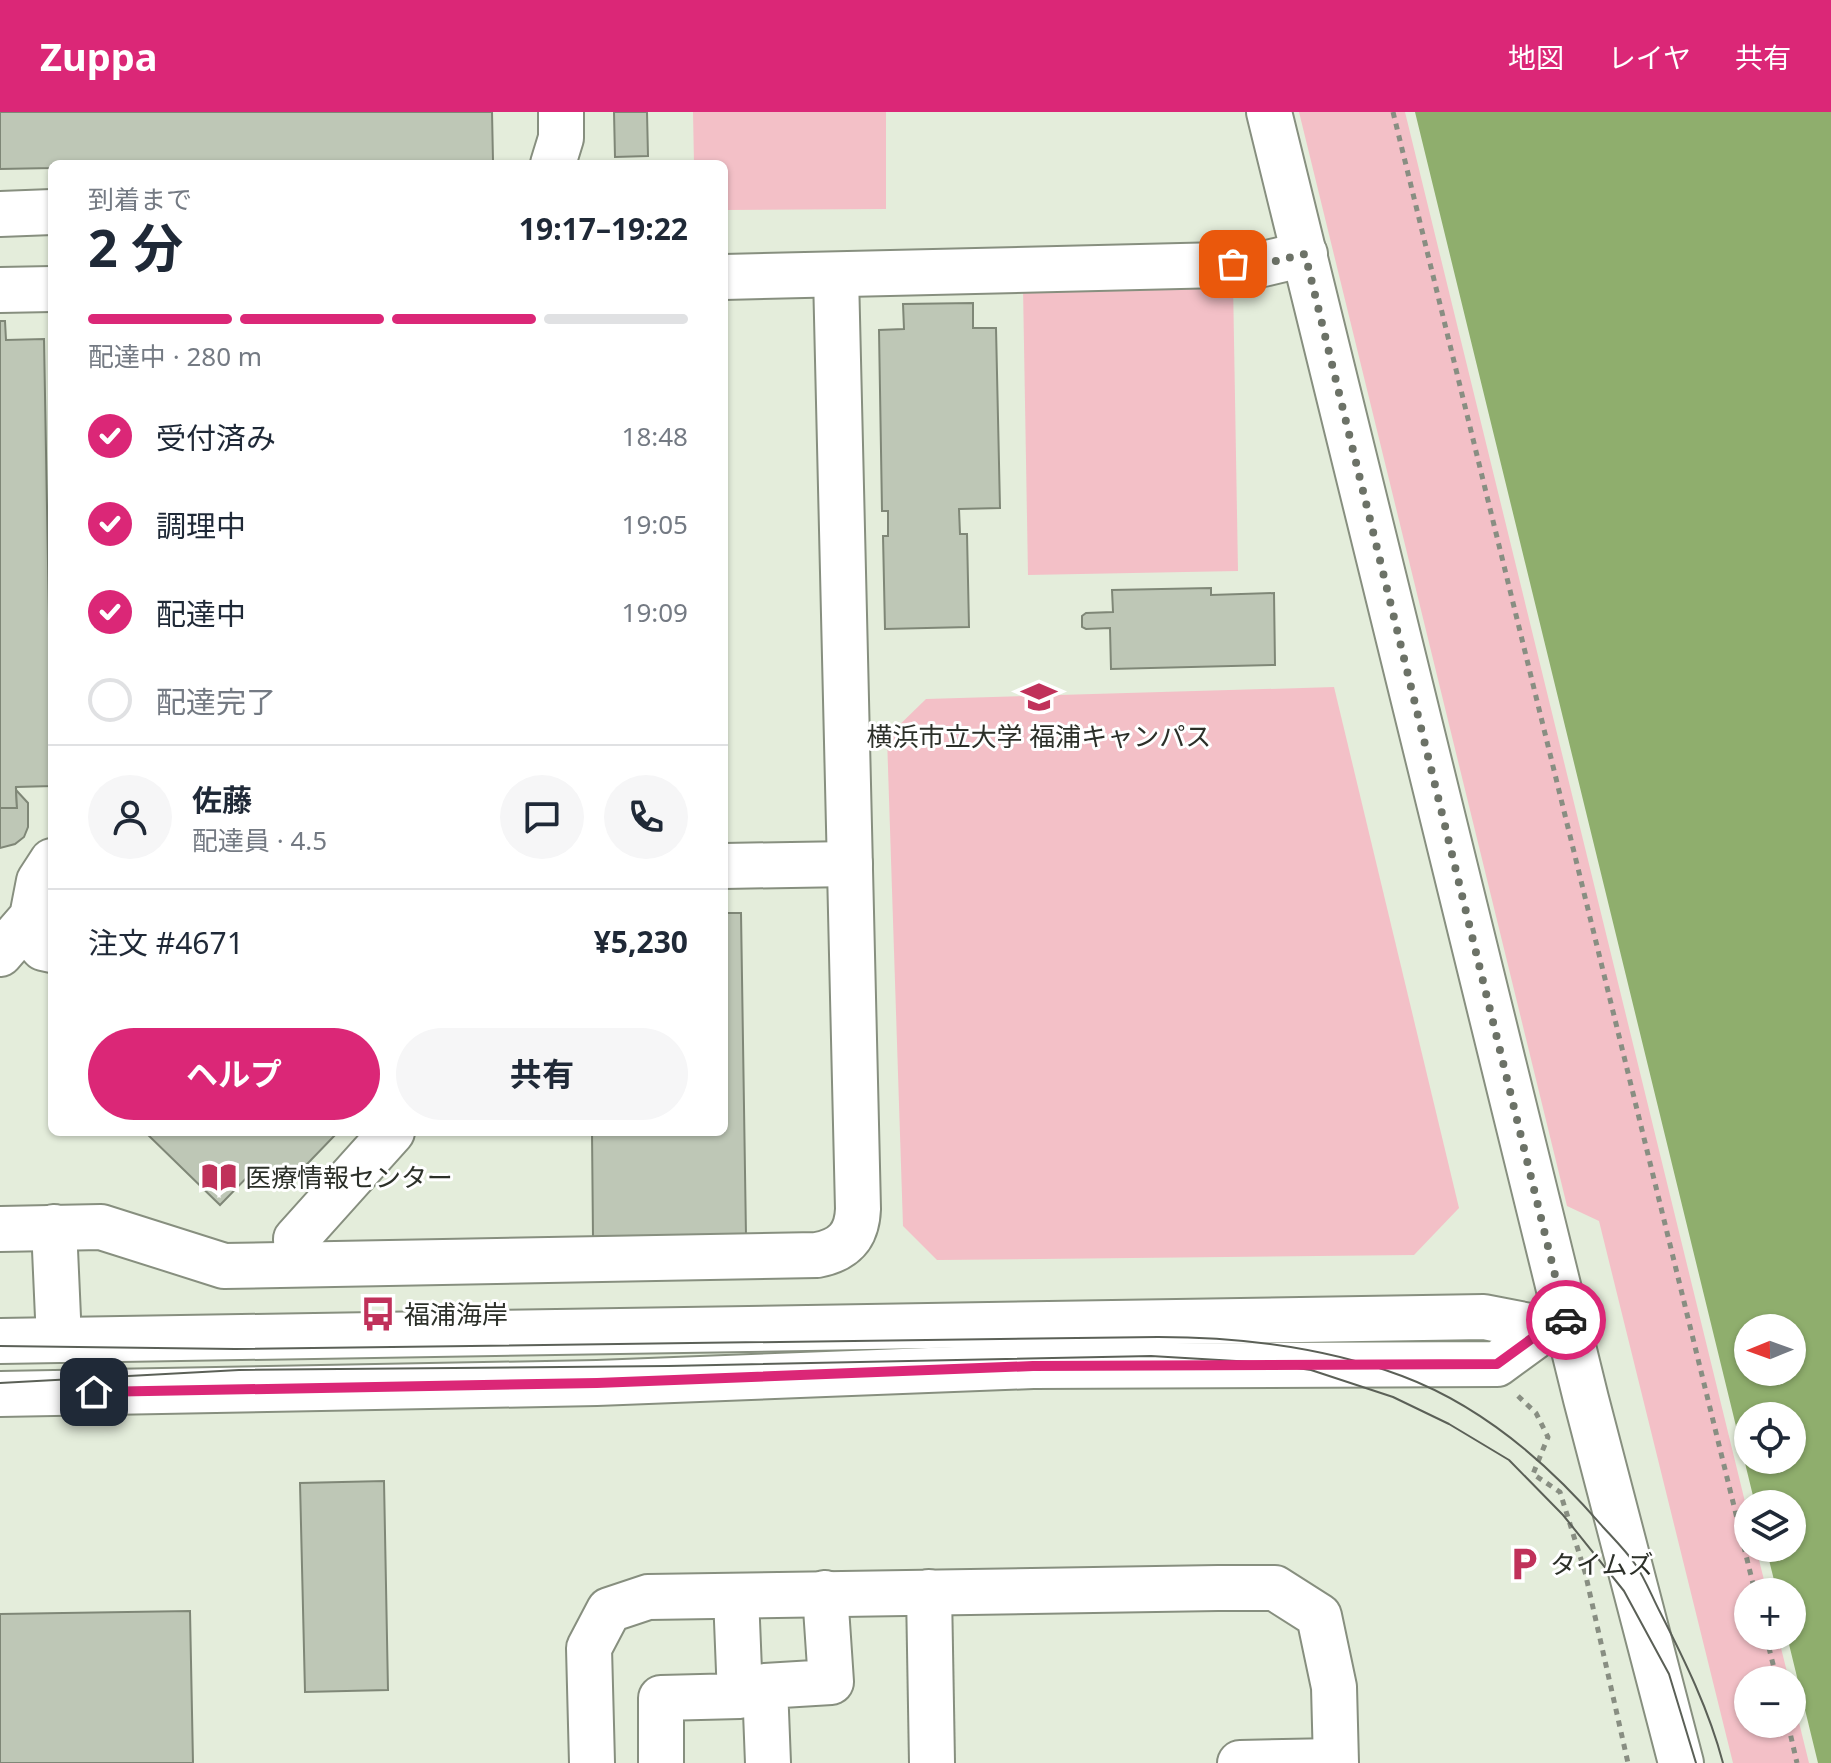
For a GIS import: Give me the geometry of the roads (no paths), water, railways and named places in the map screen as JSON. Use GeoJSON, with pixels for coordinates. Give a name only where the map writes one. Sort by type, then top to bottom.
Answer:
{"type":"FeatureCollection","features":[{"type":"Feature","properties":{"kind":"street"},"geometry":{"type":"LineString","coordinates":[[554,160],[561,138],[561,112]]}},
{"type":"Feature","properties":{"kind":"street"},"geometry":{"type":"LineString","coordinates":[[1247,112],[1294,257]]}},
{"type":"Feature","properties":{"kind":"street"},"geometry":{"type":"LineString","coordinates":[[1269,112],[1294,257],[1556,1327],[1656,1763]]}},
{"type":"Feature","properties":{"kind":"street"},"geometry":{"type":"LineString","coordinates":[[0,214],[48,212]]}},
{"type":"Feature","properties":{"kind":"street"},"geometry":{"type":"LineString","coordinates":[[728,277],[1263,264],[1294,257]]}},
{"type":"Feature","properties":{"kind":"street"},"geometry":{"type":"LineString","coordinates":[[0,1229],[101,1227],[224,1266],[817,1255],[840,1249],[854,1232],[858,1209],[836,275]]}},
{"type":"Feature","properties":{"kind":"street"},"geometry":{"type":"LineString","coordinates":[[0,290],[48,289]]}},
{"type":"Feature","properties":{"kind":"street"},"geometry":{"type":"LineString","coordinates":[[728,866],[850,864]]}},
{"type":"Feature","properties":{"kind":"street"},"geometry":{"type":"LineString","coordinates":[[25,944],[39,881],[48,867]]}},
{"type":"Feature","properties":{"kind":"street"},"geometry":{"type":"LineString","coordinates":[[297,1264],[296,1239],[388,1136]]}},
{"type":"Feature","properties":{"kind":"street"},"geometry":{"type":"LineString","coordinates":[[54,1227],[59,1340]]}},
{"type":"Feature","properties":{"kind":"street"},"geometry":{"type":"LineString","coordinates":[[0,1341],[1484,1317],[1556,1327]]}},
{"type":"Feature","properties":{"kind":"street"},"geometry":{"type":"LineString","coordinates":[[0,1394],[597,1383],[1033,1366],[1497,1364],[1556,1327]]}},
{"type":"Feature","properties":{"kind":"street"},"geometry":{"type":"LineString","coordinates":[[1556,1327],[1681,1763]]}},
{"type":"Feature","properties":{"kind":"street"},"geometry":{"type":"LineString","coordinates":[[592,1763],[589,1648],[609,1610],[648,1597],[1275,1588],[1319,1616],[1334,1687],[1336,1762],[1240,1763]]}},
{"type":"Feature","properties":{"kind":"street"},"geometry":{"type":"LineString","coordinates":[[929,1592],[932,1763]]}},
{"type":"Feature","properties":{"kind":"street"},"geometry":{"type":"LineString","coordinates":[[768,1763],[765,1686],[831,1682],[825,1593]]}},
{"type":"Feature","properties":{"kind":"street"},"geometry":{"type":"LineString","coordinates":[[661,1763],[661,1698],[740,1696],[736,1596]]}},
{"type":"Feature","properties":{"kind":"tram line"},"geometry":{"type":"LineString","coordinates":[[0,1346],[235,1349],[1158,1337],[1251,1342],[1343,1358],[1402,1376],[1459,1403],[1512,1439],[1582,1503],[1628,1554],[1642,1575],[1696,1686],[1723,1763]]}},
{"type":"Feature","properties":{"kind":"tram line"},"geometry":{"type":"LineString","coordinates":[[0,1383],[239,1370],[668,1366],[1151,1356],[1253,1362],[1311,1370],[1393,1397],[1449,1424],[1509,1460],[1563,1515],[1624,1591],[1669,1674],[1696,1763]]}},
{"type":"Feature","properties":{"kind":"place","name":"横浜市立大学 福浦キャンパス"},"geometry":{"type":"Point","coordinates":[1039,697]}},
{"type":"Feature","properties":{"kind":"place","name":"医療情報センター"},"geometry":{"type":"Point","coordinates":[219,1177]}},
{"type":"Feature","properties":{"kind":"place","name":"福浦海岸"},"geometry":{"type":"Point","coordinates":[378,1314]}},
{"type":"Feature","properties":{"kind":"place","name":"タイムズ"},"geometry":{"type":"Point","coordinates":[1524,1564]}}]}
